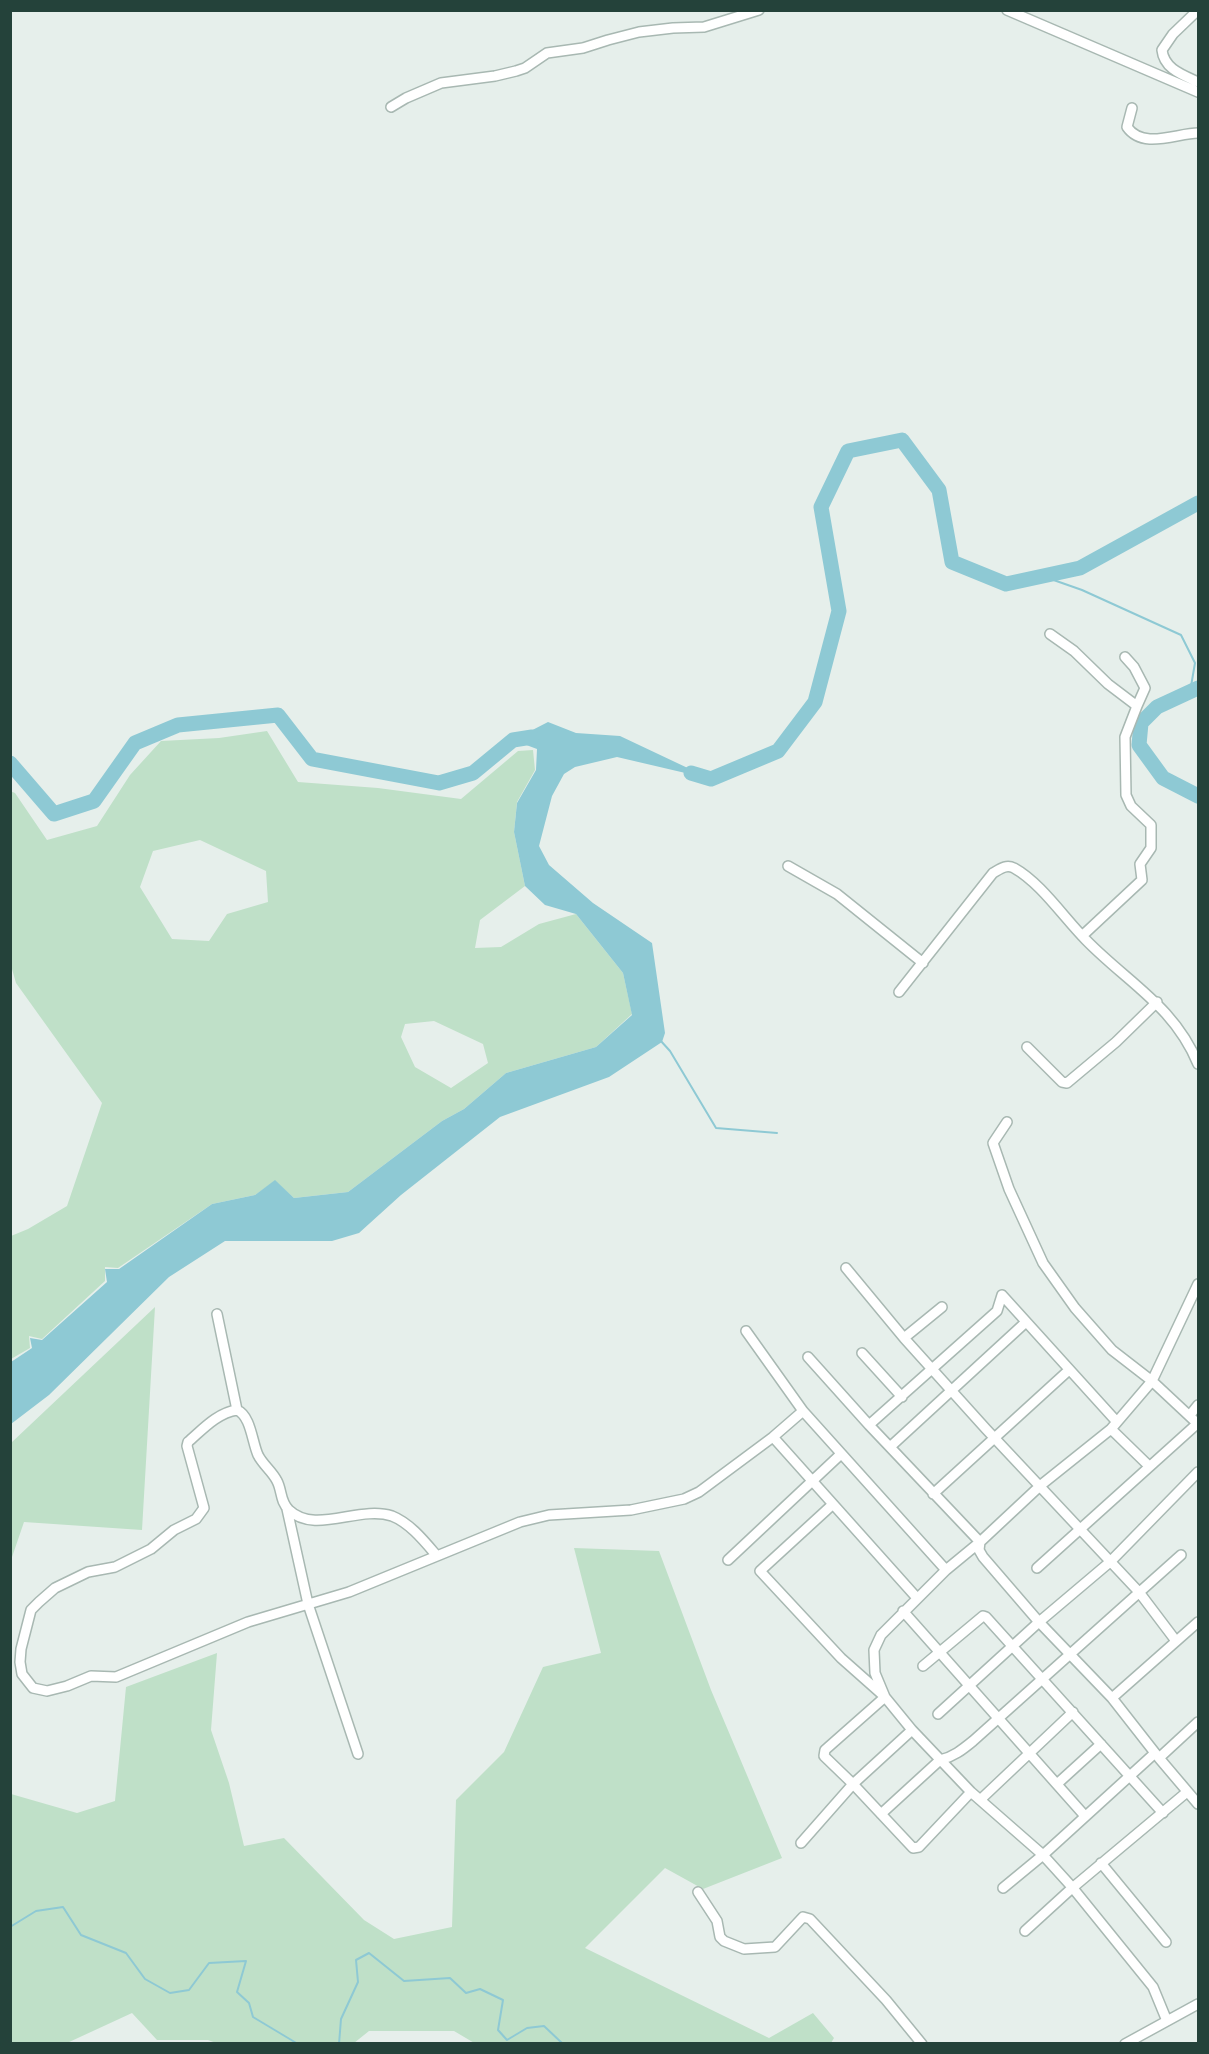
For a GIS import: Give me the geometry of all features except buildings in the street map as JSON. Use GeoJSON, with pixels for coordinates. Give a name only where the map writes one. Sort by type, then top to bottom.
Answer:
{"type":"FeatureCollection","features":[{"type":"Feature","properties":{"kind":"street"},"geometry":{"type":"LineString","coordinates":[[392,106],[441,83],[495,76],[525,68],[547,53],[584,48],[639,32],[705,27],[759,10]]}},
{"type":"Feature","properties":{"kind":"street"},"geometry":{"type":"LineString","coordinates":[[1007,10],[1198,92]]}},
{"type":"Feature","properties":{"kind":"street"},"geometry":{"type":"LineString","coordinates":[[1198,10],[1173,34],[1162,50],[1163,58],[1171,67],[1178,73],[1198,82]]}},
{"type":"Feature","properties":{"kind":"street"},"geometry":{"type":"LineString","coordinates":[[1132,108],[1127,127],[1132,133],[1143,137],[1167,138],[1198,133]]}},
{"type":"Feature","properties":{"kind":"street"},"geometry":{"type":"LineString","coordinates":[[1050,634],[1074,651],[1108,684],[1137,706]]}},
{"type":"Feature","properties":{"kind":"street"},"geometry":{"type":"LineString","coordinates":[[1082,936],[1142,880],[1140,864],[1150,848],[1151,825],[1131,806],[1126,795],[1125,737],[1145,688],[1134,667],[1125,657]]}},
{"type":"Feature","properties":{"kind":"street"},"geometry":{"type":"LineString","coordinates":[[788,867],[837,894],[923,963]]}},
{"type":"Feature","properties":{"kind":"street"},"geometry":{"type":"LineString","coordinates":[[899,992],[993,873],[1005,867],[1013,867],[1036,886],[1102,957],[1157,1002],[1175,1023],[1198,1064]]}},
{"type":"Feature","properties":{"kind":"street"},"geometry":{"type":"LineString","coordinates":[[1027,1047],[1062,1082],[1067,1083],[1116,1042],[1157,1002]]}},
{"type":"Feature","properties":{"kind":"street"},"geometry":{"type":"LineString","coordinates":[[1007,1122],[993,1143],[1009,1189],[1043,1263],[1075,1308],[1112,1350],[1152,1381],[1198,1423],[1036,1568]]}},
{"type":"Feature","properties":{"kind":"street"},"geometry":{"type":"LineString","coordinates":[[846,1268],[951,1390],[1140,1592],[1176,1641]]}},
{"type":"Feature","properties":{"kind":"street"},"geometry":{"type":"LineString","coordinates":[[885,1698],[875,1673],[874,1650],[881,1635],[946,1570],[980,1542],[1041,1485],[1114,1425],[1152,1381],[1198,1284]]}},
{"type":"Feature","properties":{"kind":"street"},"geometry":{"type":"LineString","coordinates":[[869,1425],[997,1311],[1002,1295],[1069,1370],[1149,1466]]}},
{"type":"Feature","properties":{"kind":"street"},"geometry":{"type":"LineString","coordinates":[[904,1338],[942,1307]]}},
{"type":"Feature","properties":{"kind":"street"},"geometry":{"type":"LineString","coordinates":[[217,1314],[237,1410]]}},
{"type":"Feature","properties":{"kind":"street"},"geometry":{"type":"LineString","coordinates":[[890,1447],[1026,1322]]}},
{"type":"Feature","properties":{"kind":"street"},"geometry":{"type":"LineString","coordinates":[[746,1331],[803,1411],[946,1570]]}},
{"type":"Feature","properties":{"kind":"street"},"geometry":{"type":"LineString","coordinates":[[862,1353],[902,1397]]}},
{"type":"Feature","properties":{"kind":"street"},"geometry":{"type":"LineString","coordinates":[[808,1357],[980,1542]]}},
{"type":"Feature","properties":{"kind":"street"},"geometry":{"type":"LineString","coordinates":[[933,1494],[1069,1370]]}},
{"type":"Feature","properties":{"kind":"street"},"geometry":{"type":"LineString","coordinates":[[1190,1414],[1198,1405]]}},
{"type":"Feature","properties":{"kind":"street"},"geometry":{"type":"LineString","coordinates":[[358,1754],[308,1604],[287,1509],[277,1480],[259,1456],[244,1415],[237,1410],[228,1411],[214,1419],[188,1442],[187,1446],[204,1508],[196,1519],[174,1530],[152,1549],[115,1567],[98,1572],[88,1572],[55,1588],[31,1610],[21,1649],[22,1674],[33,1689],[40,1691],[68,1686],[91,1676],[116,1677],[248,1622],[308,1604],[349,1592],[520,1522],[549,1515],[630,1510],[684,1499],[699,1492],[773,1437],[803,1411]]}},
{"type":"Feature","properties":{"kind":"street"},"geometry":{"type":"LineString","coordinates":[[773,1437],[917,1598]]}},
{"type":"Feature","properties":{"kind":"street"},"geometry":{"type":"LineString","coordinates":[[728,1560],[841,1454]]}},
{"type":"Feature","properties":{"kind":"street"},"geometry":{"type":"LineString","coordinates":[[938,1714],[1039,1622],[1110,1562],[1198,1472]]}},
{"type":"Feature","properties":{"kind":"street"},"geometry":{"type":"LineString","coordinates":[[832,1505],[760,1570],[841,1658],[885,1698],[940,1760],[980,1800],[1043,1854],[1153,1987],[1167,2021]]}},
{"type":"Feature","properties":{"kind":"street"},"geometry":{"type":"LineString","coordinates":[[287,1509],[305,1520],[372,1513],[393,1516],[422,1539],[437,1556]]}},
{"type":"Feature","properties":{"kind":"street"},"geometry":{"type":"LineString","coordinates":[[980,1542],[979,1550],[983,1557],[1039,1622],[1112,1698],[1198,1804]]}},
{"type":"Feature","properties":{"kind":"street"},"geometry":{"type":"LineString","coordinates":[[881,1814],[940,1760],[950,1758],[961,1751],[1181,1556]]}},
{"type":"Feature","properties":{"kind":"street"},"geometry":{"type":"LineString","coordinates":[[903,1611],[1085,1816]]}},
{"type":"Feature","properties":{"kind":"street"},"geometry":{"type":"LineString","coordinates":[[923,1666],[983,1616],[986,1617],[1163,1813]]}},
{"type":"Feature","properties":{"kind":"street"},"geometry":{"type":"LineString","coordinates":[[1112,1698],[1198,1622]]}},
{"type":"Feature","properties":{"kind":"street"},"geometry":{"type":"LineString","coordinates":[[885,1698],[824,1752],[824,1756],[854,1784],[913,1848],[919,1847],[971,1791]]}},
{"type":"Feature","properties":{"kind":"street"},"geometry":{"type":"LineString","coordinates":[[980,1800],[1073,1712]]}},
{"type":"Feature","properties":{"kind":"street"},"geometry":{"type":"LineString","coordinates":[[1003,1888],[1130,1776],[1198,1722]]}},
{"type":"Feature","properties":{"kind":"street"},"geometry":{"type":"LineString","coordinates":[[801,1843],[854,1784],[912,1730]]}},
{"type":"Feature","properties":{"kind":"street"},"geometry":{"type":"LineString","coordinates":[[1057,1784],[1101,1744]]}},
{"type":"Feature","properties":{"kind":"street"},"geometry":{"type":"LineString","coordinates":[[1025,1931],[1072,1887],[1187,1792]]}},
{"type":"Feature","properties":{"kind":"street"},"geometry":{"type":"LineString","coordinates":[[1101,1863],[1166,1942]]}},
{"type":"Feature","properties":{"kind":"street"},"geometry":{"type":"LineString","coordinates":[[698,1892],[717,1921],[720,1937],[724,1941],[744,1948],[775,1947],[803,1917],[810,1919],[886,2000],[922,2043]]}},
{"type":"Feature","properties":{"kind":"street"},"geometry":{"type":"LineString","coordinates":[[1125,2043],[1198,2004]]}},
{"type":"Feature","properties":{"kind":"green space"},"geometry":{"type":"Polygon","coordinates":[[[267,731],[298,782],[378,788],[461,799],[518,751],[533,750],[535,770],[517,802],[514,832],[525,886],[480,920],[475,948],[501,947],[539,924],[576,914],[623,973],[632,1014],[596,1047],[506,1073],[464,1109],[442,1121],[348,1192],[294,1198],[275,1181],[255,1195],[212,1204],[118,1268],[105,1267],[105,1281],[42,1339],[29,1336],[30,1348],[11,1359],[11,1236],[28,1229],[67,1206],[102,1103],[16,983],[10,962],[10,791],[15,793],[47,840],[97,826],[130,775],[161,741],[219,738],[267,731]],[[200,840],[153,851],[140,887],[172,939],[209,941],[227,914],[268,902],[266,871],[200,840]],[[434,1021],[405,1024],[401,1037],[415,1067],[451,1088],[488,1063],[483,1044],[434,1021]]]}},
{"type":"Feature","properties":{"kind":"green space"},"geometry":{"type":"Polygon","coordinates":[[[155,1307],[142,1530],[24,1522],[11,1560],[11,1443],[155,1307]]]}},
{"type":"Feature","properties":{"kind":"green space"},"geometry":{"type":"Polygon","coordinates":[[[574,1548],[659,1551],[711,1690],[782,1858],[703,1889],[665,1868],[585,1948],[769,2038],[813,2013],[834,2038],[831,2043],[476,2044],[454,2031],[369,2031],[354,2043],[219,2044],[208,2040],[157,2040],[132,2013],[67,2043],[11,2043],[11,1794],[77,1813],[115,1801],[126,1687],[217,1653],[211,1730],[229,1783],[244,1846],[284,1838],[364,1920],[394,1939],[452,1927],[456,1800],[504,1752],[543,1667],[601,1653],[574,1548]]]}},
{"type":"Feature","properties":{"kind":"water"},"geometry":{"type":"Polygon","coordinates":[[[548,722],[576,733],[620,736],[711,779],[617,757],[575,767],[564,774],[552,796],[539,846],[549,865],[593,903],[652,943],[665,1033],[662,1042],[609,1077],[500,1117],[401,1195],[359,1233],[332,1241],[225,1241],[169,1277],[49,1395],[11,1424],[11,1362],[32,1348],[30,1338],[42,1340],[107,1282],[105,1269],[119,1269],[212,1204],[255,1195],[275,1180],[294,1198],[348,1192],[442,1121],[464,1109],[506,1073],[596,1047],[632,1015],[623,973],[576,914],[545,905],[525,886],[514,832],[517,803],[536,770],[537,749],[513,740],[548,722]]]}},
{"type":"Feature","properties":{"kind":"waterway"},"geometry":{"type":"LineString","coordinates":[[691,773],[711,779],[778,751],[815,702],[839,611],[821,507],[848,451],[902,440],[939,490],[952,562],[1006,584],[1080,568],[1198,503]]}},
{"type":"Feature","properties":{"kind":"waterway"},"geometry":{"type":"LineString","coordinates":[[1045,577],[1082,590],[1181,635],[1195,663],[1190,692]]}},
{"type":"Feature","properties":{"kind":"waterway"},"geometry":{"type":"LineString","coordinates":[[1198,688],[1157,707],[1141,723],[1139,745],[1163,778],[1198,796]]}},
{"type":"Feature","properties":{"kind":"waterway"},"geometry":{"type":"LineString","coordinates":[[10,763],[54,814],[94,801],[135,743],[178,725],[278,715],[312,759],[439,783],[473,773],[513,740],[532,737]]}},
{"type":"Feature","properties":{"kind":"waterway"},"geometry":{"type":"LineString","coordinates":[[660,1040],[670,1051],[716,1128],[777,1133]]}},
{"type":"Feature","properties":{"kind":"waterway"},"geometry":{"type":"LineString","coordinates":[[10,1927],[36,1911],[63,1907],[81,1935],[126,1953],[145,1979],[170,1993],[189,1990],[209,1963],[246,1961],[237,1992],[249,2003],[253,2017],[298,2044]]}},
{"type":"Feature","properties":{"kind":"waterway"},"geometry":{"type":"LineString","coordinates":[[339,2044],[341,2019],[358,1982],[356,1960],[369,1953],[404,1981],[450,1978],[466,1993],[480,1989],[503,2000],[498,2030],[507,2040],[527,2028],[544,2026],[563,2044]]}}]}
